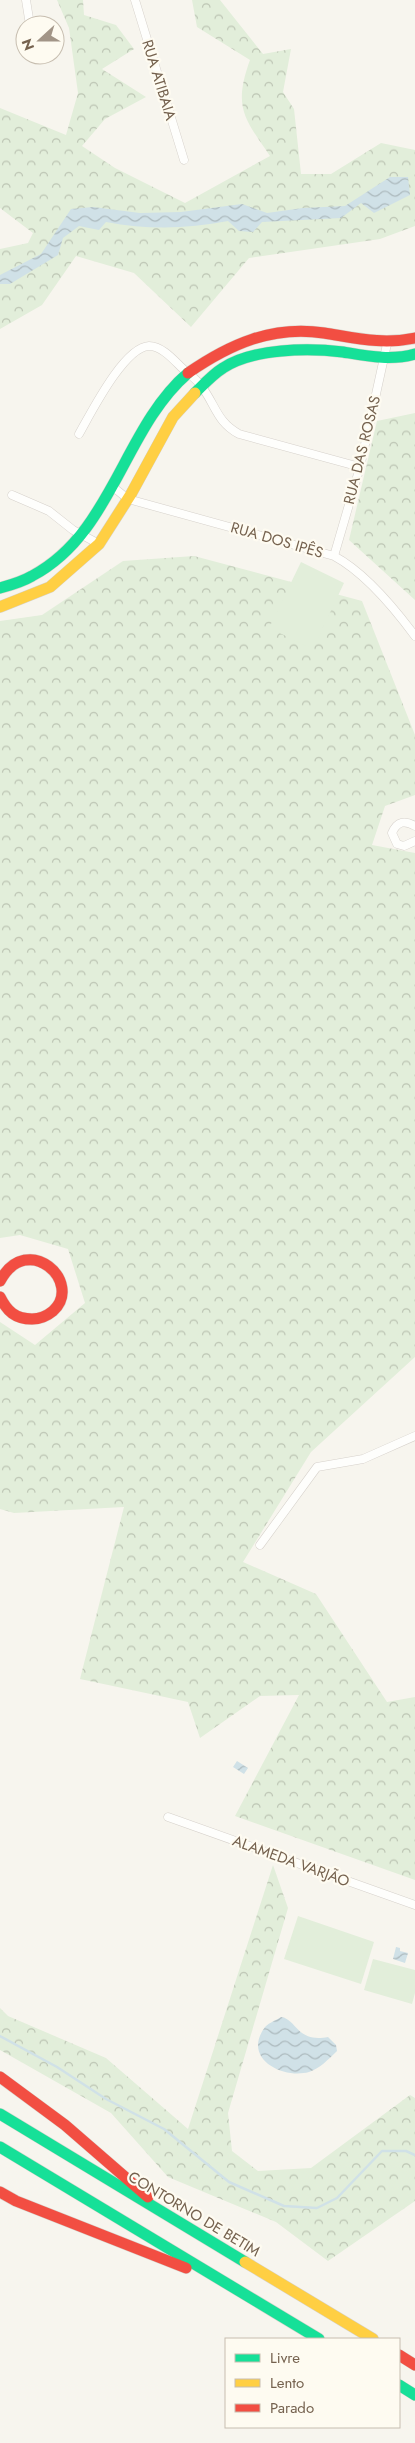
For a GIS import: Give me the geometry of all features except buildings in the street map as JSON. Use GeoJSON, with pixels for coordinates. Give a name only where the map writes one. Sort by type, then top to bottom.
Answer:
{"type":"FeatureCollection","features":[{"type":"Feature","properties":{"kind":"main road"},"geometry":{"type":"LineString","coordinates":[[0,588],[35,575],[55,561],[83,535],[113,487],[156,410],[171,390],[188,374],[216,354],[270,333],[308,331],[388,344],[415,338]]}},
{"type":"Feature","properties":{"kind":"main road"},"geometry":{"type":"LineString","coordinates":[[0,607],[50,587],[99,544],[128,499],[173,417],[202,386],[224,367],[250,357],[280,351],[319,348],[385,358],[405,357],[415,354]]}},
{"type":"Feature","properties":{"kind":"main road"},"geometry":{"type":"LineString","coordinates":[[0,1297],[5,1309],[12,1316],[32,1321],[50,1314],[60,1297],[61,1287],[56,1273],[45,1262],[36,1259],[16,1262],[1,1277]]}},
{"type":"Feature","properties":{"kind":"main road"},"geometry":{"type":"LineString","coordinates":[[0,2077],[65,2125],[178,2222]]}},
{"type":"Feature","properties":{"kind":"main road","name":"CONTORNO DE BETIM"},"geometry":{"type":"LineString","coordinates":[[0,2114],[371,2338]]}},
{"type":"Feature","properties":{"kind":"main road"},"geometry":{"type":"LineString","coordinates":[[0,2147],[317,2338]]}},
{"type":"Feature","properties":{"kind":"main road"},"geometry":{"type":"LineString","coordinates":[[0,2192],[16,2201],[226,2284]]}},
{"type":"Feature","properties":{"kind":"main road"},"geometry":{"type":"LineString","coordinates":[[400,2356],[415,2365]]}},
{"type":"Feature","properties":{"kind":"main road"},"geometry":{"type":"LineString","coordinates":[[400,2386],[415,2395]]}},
{"type":"Feature","properties":{"kind":"street"},"geometry":{"type":"LineString","coordinates":[[26,0],[28,15]]}},
{"type":"Feature","properties":{"kind":"street","name":"RUA ATIBAIA"},"geometry":{"type":"LineString","coordinates":[[135,0],[184,160]]}},
{"type":"Feature","properties":{"kind":"street","name":"RUA DAS ROSAS"},"geometry":{"type":"LineString","coordinates":[[334,556],[360,467],[388,344]]}},
{"type":"Feature","properties":{"kind":"street"},"geometry":{"type":"LineString","coordinates":[[78,434],[117,373],[131,355],[140,348],[150,346],[160,349],[202,386],[226,427],[239,434],[360,467]]}},
{"type":"Feature","properties":{"kind":"street","name":"RUA DOS IPÊS"},"geometry":{"type":"LineString","coordinates":[[113,487],[128,499],[334,556],[358,573],[400,615],[415,636]]}},
{"type":"Feature","properties":{"kind":"street"},"geometry":{"type":"LineString","coordinates":[[12,495],[49,511],[99,544]]}},
{"type":"Feature","properties":{"kind":"street"},"geometry":{"type":"LineString","coordinates":[[415,826],[408,822],[402,822],[395,826],[392,833],[397,844],[404,846],[415,841]]}},
{"type":"Feature","properties":{"kind":"street"},"geometry":{"type":"LineString","coordinates":[[260,1546],[316,1467],[363,1459],[415,1436]]}},
{"type":"Feature","properties":{"kind":"street","name":"ALAMEDA VARJÃO"},"geometry":{"type":"LineString","coordinates":[[168,1817],[415,1905]]}},
{"type":"Feature","properties":{"kind":"green space"},"geometry":{"type":"Polygon","coordinates":[[[57,0],[83,0],[84,15],[116,25],[134,49],[102,69],[146,97],[105,119],[82,146],[115,168],[185,203],[270,156],[254,132],[244,111],[242,89],[250,60],[197,27],[192,0],[220,0],[263,54],[291,49],[283,92],[294,109],[301,174],[331,174],[381,143],[415,150],[415,226],[380,239],[249,258],[191,327],[134,273],[76,256],[42,305],[0,329],[0,249],[28,243],[33,233],[0,208],[0,108],[66,135],[78,93],[69,28],[57,0]]]}},
{"type":"Feature","properties":{"kind":"green space"},"geometry":{"type":"Polygon","coordinates":[[[415,413],[415,600],[349,540],[377,421],[415,413]]]}},
{"type":"Feature","properties":{"kind":"green space"},"geometry":{"type":"Polygon","coordinates":[[[194,556],[362,601],[415,735],[415,795],[385,806],[372,845],[415,853],[415,1357],[311,1452],[243,1562],[316,1594],[387,1702],[415,1697],[415,1880],[235,1816],[299,1695],[260,1696],[200,1738],[188,1702],[80,1679],[124,1507],[14,1513],[0,1509],[0,1322],[35,1345],[85,1303],[68,1249],[20,1235],[0,1238],[0,621],[42,615],[123,561],[194,556]]]}},
{"type":"Feature","properties":{"kind":"green space"},"geometry":{"type":"Polygon","coordinates":[[[301,562],[344,583],[313,649],[269,628],[301,562]]]}},
{"type":"Feature","properties":{"kind":"green space"},"geometry":{"type":"Polygon","coordinates":[[[273,1865],[288,1908],[228,2113],[232,2151],[258,2171],[311,2168],[410,2095],[415,2098],[415,2201],[328,2261],[276,2222],[168,2177],[111,2113],[0,2050],[0,2008],[8,2016],[106,2058],[188,2129],[273,1865]]]}},
{"type":"Feature","properties":{"kind":"green space"},"geometry":{"type":"Polygon","coordinates":[[[298,1916],[374,1942],[361,1984],[284,1959],[298,1916]]]}},
{"type":"Feature","properties":{"kind":"green space"},"geometry":{"type":"Polygon","coordinates":[[[373,1959],[415,1970],[415,1993],[412,2004],[364,1990],[373,1959]]]}},
{"type":"Feature","properties":{"kind":"water"},"geometry":{"type":"Polygon","coordinates":[[[390,177],[408,177],[410,195],[374,213],[361,203],[341,218],[262,222],[253,232],[239,231],[228,221],[198,226],[167,227],[122,225],[106,222],[99,230],[79,226],[63,238],[58,255],[10,284],[0,284],[0,275],[41,254],[71,209],[93,207],[140,213],[181,212],[242,204],[267,213],[303,208],[345,206],[390,177]]]}},
{"type":"Feature","properties":{"kind":"water"},"geometry":{"type":"Polygon","coordinates":[[[237,1761],[248,1768],[244,1774],[233,1767],[237,1761]]]}},
{"type":"Feature","properties":{"kind":"water"},"geometry":{"type":"Polygon","coordinates":[[[396,1947],[400,1948],[400,1951],[408,1953],[405,1963],[393,1959],[396,1947]]]}},
{"type":"Feature","properties":{"kind":"water"},"geometry":{"type":"Polygon","coordinates":[[[281,2017],[291,2022],[298,2030],[309,2037],[328,2037],[336,2045],[337,2051],[313,2071],[289,2073],[278,2070],[263,2058],[259,2050],[258,2041],[263,2030],[281,2017]]]}},
{"type":"Feature","properties":{"kind":"waterway"},"geometry":{"type":"LineString","coordinates":[[0,2036],[57,2067],[106,2099],[164,2129],[229,2182],[284,2206],[317,2208],[337,2198],[382,2151],[406,2151],[415,2155]]}},
{"type":"Feature","properties":{"kind":"traffic: fast"},"geometry":{"type":"LineString","coordinates":[[195,393],[212,376],[235,361],[265,353],[314,350],[388,357],[415,354]]}},
{"type":"Feature","properties":{"kind":"traffic: fast"},"geometry":{"type":"LineString","coordinates":[[0,588],[32,576],[59,557],[81,534],[100,508],[148,422],[166,396],[188,373]]}},
{"type":"Feature","properties":{"kind":"traffic: fast"},"geometry":{"type":"LineString","coordinates":[[0,2114],[245,2262]]}},
{"type":"Feature","properties":{"kind":"traffic: fast"},"geometry":{"type":"LineString","coordinates":[[0,2147],[317,2338]]}},
{"type":"Feature","properties":{"kind":"traffic: fast"},"geometry":{"type":"LineString","coordinates":[[400,2386],[415,2395]]}},
{"type":"Feature","properties":{"kind":"traffic: slow"},"geometry":{"type":"LineString","coordinates":[[0,607],[50,587],[99,544],[131,494],[173,417],[195,393]]}},
{"type":"Feature","properties":{"kind":"traffic: slow"},"geometry":{"type":"LineString","coordinates":[[245,2262],[371,2338]]}},
{"type":"Feature","properties":{"kind":"traffic: jam"},"geometry":{"type":"LineString","coordinates":[[188,373],[236,345],[270,334],[305,331],[381,341],[415,338]]}},
{"type":"Feature","properties":{"kind":"traffic: jam"},"geometry":{"type":"LineString","coordinates":[[0,1281],[12,1266],[24,1260],[37,1261],[49,1266],[57,1276],[62,1287],[61,1300],[53,1311],[46,1316],[32,1319],[16,1316],[0,1297]]}},
{"type":"Feature","properties":{"kind":"traffic: jam"},"geometry":{"type":"LineString","coordinates":[[0,2077],[65,2125],[148,2197]]}},
{"type":"Feature","properties":{"kind":"traffic: jam"},"geometry":{"type":"LineString","coordinates":[[0,2192],[16,2201],[186,2268]]}},
{"type":"Feature","properties":{"kind":"traffic: jam"},"geometry":{"type":"LineString","coordinates":[[400,2356],[415,2365]]}}]}
